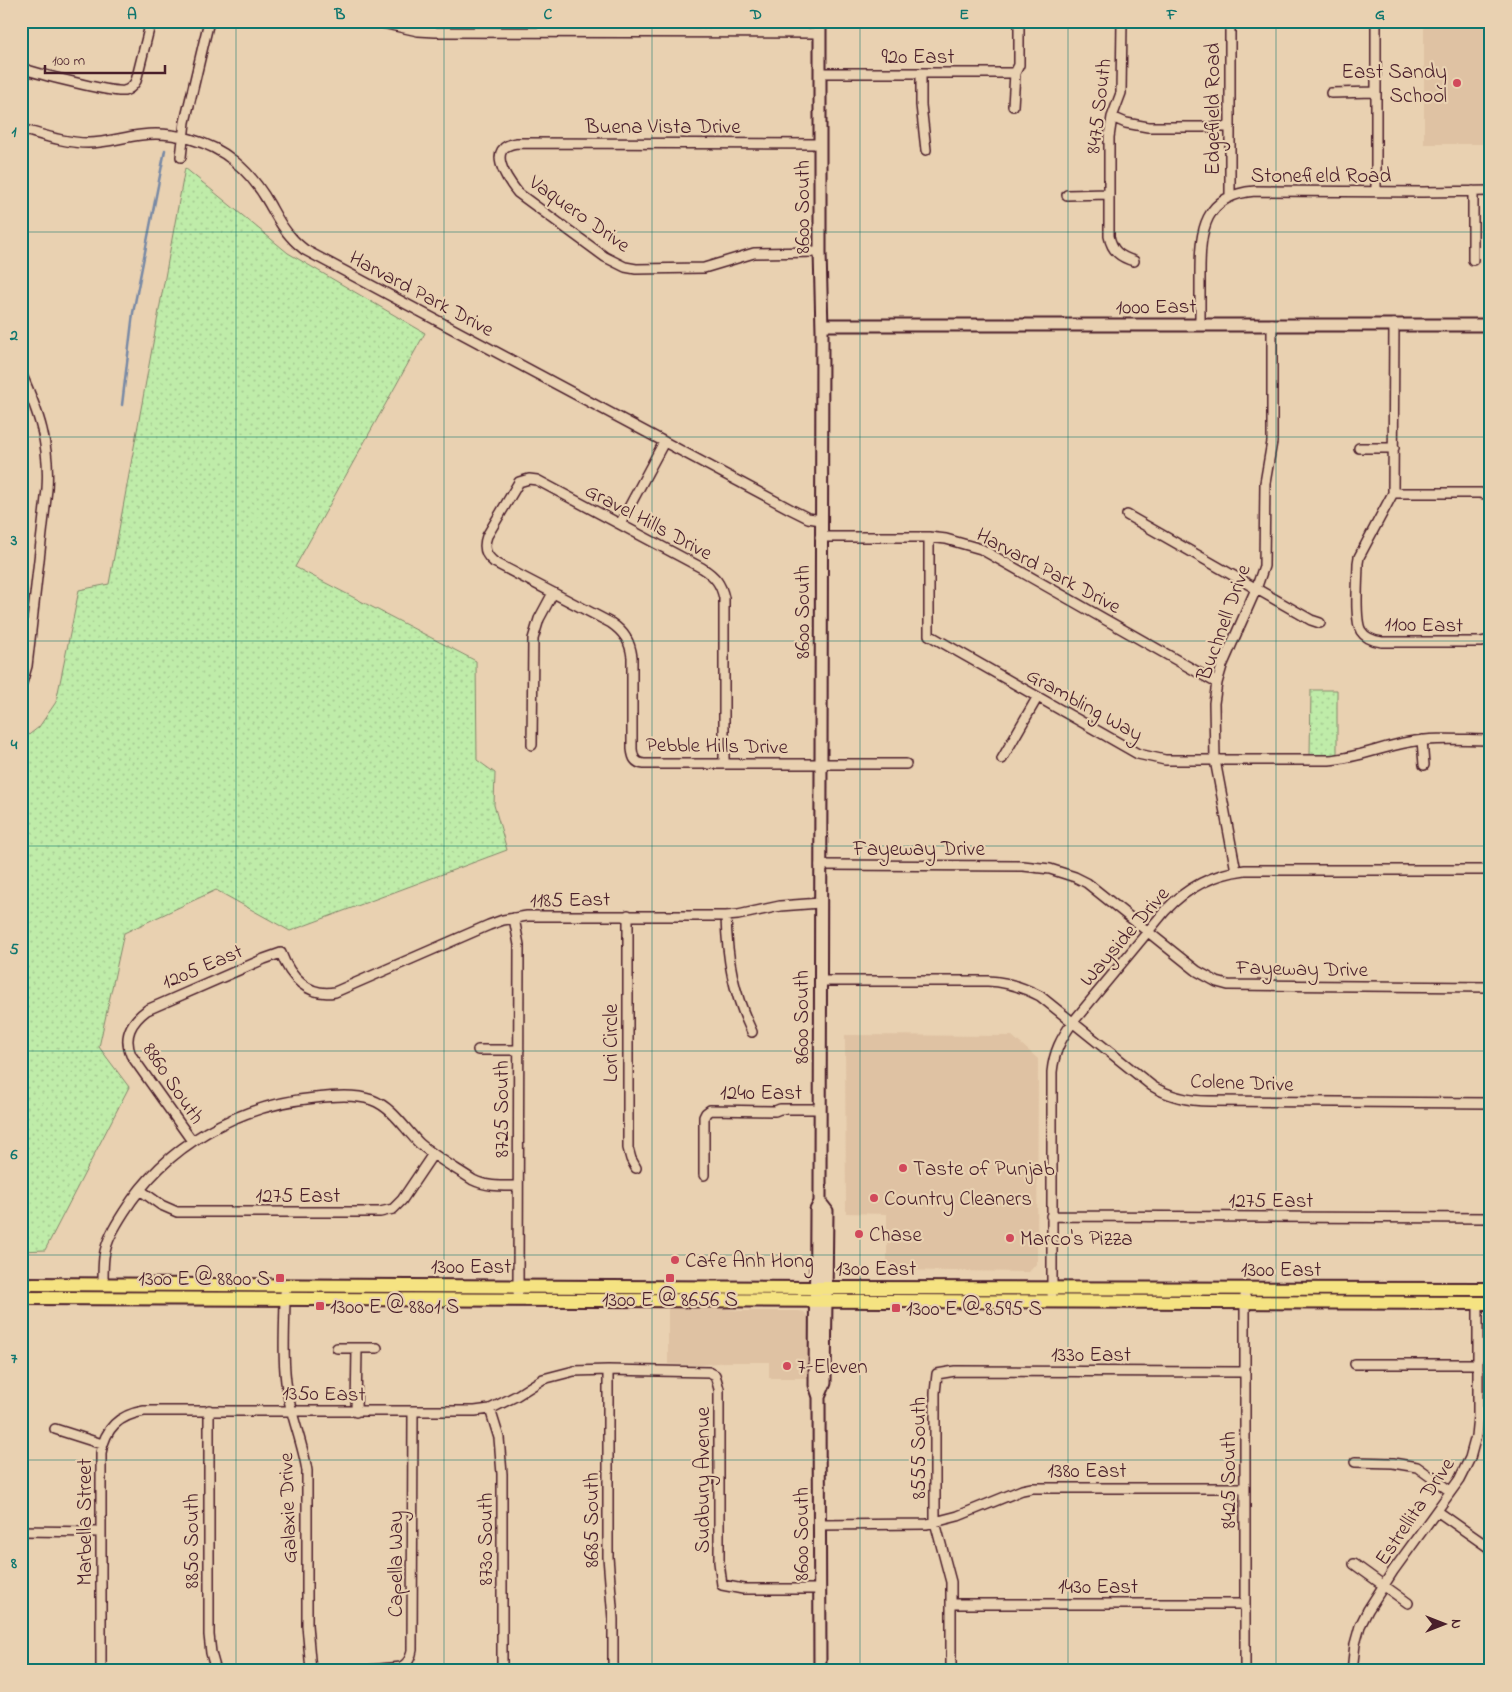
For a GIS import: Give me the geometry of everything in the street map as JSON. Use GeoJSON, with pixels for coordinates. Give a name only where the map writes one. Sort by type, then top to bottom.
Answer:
{"type":"FeatureCollection","features":[{"type":"Feature","properties":{"kind":"main road","name":"8600 South"},"geometry":{"type":"LineString","coordinates":[[820,27],[820,252],[822,325],[820,520],[820,1202],[826,1211],[820,1295],[825,1383],[819,1397],[820,1671]]}},
{"type":"Feature","properties":{"kind":"main road","name":"1000 East"},"geometry":{"type":"LineString","coordinates":[[822,325],[1491,325]]}},
{"type":"Feature","properties":{"kind":"main road","name":"1300 East"},"geometry":{"type":"LineString","coordinates":[[21,1284],[518,1287],[984,1301],[1052,1295],[1246,1288],[1491,1290]]}},
{"type":"Feature","properties":{"kind":"main road","name":"1300 East"},"geometry":{"type":"LineString","coordinates":[[21,1298],[518,1300],[820,1295],[986,1288],[1052,1295],[1245,1302],[1484,1303]]}},
{"type":"Feature","properties":{"kind":"main road"},"geometry":{"type":"LineString","coordinates":[[984,1301],[986,1288]]}},
{"type":"Feature","properties":{"kind":"street"},"geometry":{"type":"LineString","coordinates":[[21,68],[124,91],[136,82],[138,77],[151,21]]}},
{"type":"Feature","properties":{"kind":"street"},"geometry":{"type":"LineString","coordinates":[[181,158],[185,122],[210,21]]}},
{"type":"Feature","properties":{"kind":"street"},"geometry":{"type":"LineString","coordinates":[[373,21],[400,24],[435,32],[820,27]]}},
{"type":"Feature","properties":{"kind":"street"},"geometry":{"type":"LineString","coordinates":[[1013,106],[1015,73],[1019,65],[1019,21]]}},
{"type":"Feature","properties":{"kind":"street","name":"8475 South"},"geometry":{"type":"LineString","coordinates":[[1122,21],[1121,93],[1112,118],[1109,137],[1109,236],[1110,244],[1120,255],[1134,261]]}},
{"type":"Feature","properties":{"kind":"street","name":"Edgefield Road"},"geometry":{"type":"LineString","coordinates":[[1230,21],[1230,196]]}},
{"type":"Feature","properties":{"kind":"street"},"geometry":{"type":"LineString","coordinates":[[1376,21],[1376,192]]}},
{"type":"Feature","properties":{"kind":"street","name":"920 East"},"geometry":{"type":"LineString","coordinates":[[820,73],[1015,73]]}},
{"type":"Feature","properties":{"kind":"street"},"geometry":{"type":"LineString","coordinates":[[921,73],[921,105],[926,150]]}},
{"type":"Feature","properties":{"kind":"street"},"geometry":{"type":"LineString","coordinates":[[1331,93],[1376,92]]}},
{"type":"Feature","properties":{"kind":"street"},"geometry":{"type":"LineString","coordinates":[[1112,118],[1132,125],[1148,127],[1229,127]]}},
{"type":"Feature","properties":{"kind":"street","name":"Harvard Park Drive"},"geometry":{"type":"LineString","coordinates":[[21,129],[73,142],[106,142],[154,134],[184,138],[220,151],[247,172],[259,187],[290,237],[305,250],[802,515],[820,520]]}},
{"type":"Feature","properties":{"kind":"street","name":"Buena Vista Drive"},"geometry":{"type":"LineString","coordinates":[[506,146],[517,143],[820,144]]}},
{"type":"Feature","properties":{"kind":"street","name":"Vaquero Drive"},"geometry":{"type":"LineString","coordinates":[[506,146],[502,150],[500,160],[509,182],[518,193],[605,257],[625,267],[647,270],[694,269],[714,266],[754,253],[820,252]]}},
{"type":"Feature","properties":{"kind":"street","name":"Stonefield Road"},"geometry":{"type":"LineString","coordinates":[[1200,324],[1200,246],[1202,233],[1206,220],[1213,210],[1230,196],[1242,192],[1255,191],[1491,191]]}},
{"type":"Feature","properties":{"kind":"street"},"geometry":{"type":"LineString","coordinates":[[1473,191],[1473,260]]}},
{"type":"Feature","properties":{"kind":"street"},"geometry":{"type":"LineString","coordinates":[[1067,195],[1109,194]]}},
{"type":"Feature","properties":{"kind":"street","name":"Buchnell Drive"},"geometry":{"type":"LineString","coordinates":[[1236,871],[1216,760],[1214,703],[1222,666],[1256,589],[1264,566],[1265,482],[1272,442],[1272,324]]}},
{"type":"Feature","properties":{"kind":"street"},"geometry":{"type":"LineString","coordinates":[[1394,324],[1393,493],[1480,493],[1491,495]]}},
{"type":"Feature","properties":{"kind":"street"},"geometry":{"type":"LineString","coordinates":[[21,373],[41,420],[46,442],[48,466],[47,489],[26,640],[27,666],[21,686]]}},
{"type":"Feature","properties":{"kind":"street"},"geometry":{"type":"LineString","coordinates":[[620,524],[664,442]]}},
{"type":"Feature","properties":{"kind":"street"},"geometry":{"type":"LineString","coordinates":[[1359,448],[1394,448]]}},
{"type":"Feature","properties":{"kind":"street","name":"Gravel Hills Drive"},"geometry":{"type":"LineString","coordinates":[[485,550],[487,536],[514,487],[519,482],[529,478],[537,480],[710,573],[722,588],[724,604],[724,764]]}},
{"type":"Feature","properties":{"kind":"street","name":"1100 East"},"geometry":{"type":"LineString","coordinates":[[1393,493],[1359,557],[1358,616],[1361,630],[1370,639],[1382,642],[1481,642],[1491,640]]}},
{"type":"Feature","properties":{"kind":"street"},"geometry":{"type":"LineString","coordinates":[[1127,515],[1311,620],[1320,623]]}},
{"type":"Feature","properties":{"kind":"street","name":"Harvard Park Drive"},"geometry":{"type":"LineString","coordinates":[[820,537],[929,538],[955,541],[981,549],[1217,683]]}},
{"type":"Feature","properties":{"kind":"street","name":"Grambling Way"},"geometry":{"type":"LineString","coordinates":[[929,538],[930,635],[1138,754],[1165,760],[1329,760],[1348,759],[1407,742],[1422,740],[1491,740]]}},
{"type":"Feature","properties":{"kind":"street","name":"Pebble Hills Drive"},"geometry":{"type":"LineString","coordinates":[[485,550],[494,562],[611,623],[623,632],[628,639],[632,657],[632,749],[636,762],[644,764],[906,764]]}},
{"type":"Feature","properties":{"kind":"street"},"geometry":{"type":"LineString","coordinates":[[532,745],[533,639],[537,624],[553,592]]}},
{"type":"Feature","properties":{"kind":"street"},"geometry":{"type":"LineString","coordinates":[[1002,759],[1038,698]]}},
{"type":"Feature","properties":{"kind":"street"},"geometry":{"type":"LineString","coordinates":[[1422,740],[1424,765]]}},
{"type":"Feature","properties":{"kind":"street","name":"Fayeway Drive"},"geometry":{"type":"LineString","coordinates":[[820,865],[1023,866],[1050,869],[1087,883],[1197,971],[1228,986],[1491,988]]}},
{"type":"Feature","properties":{"kind":"street","name":"Wayside Drive"},"geometry":{"type":"LineString","coordinates":[[1052,1295],[1053,1059],[1062,1038],[1073,1022],[1177,898],[1192,887],[1220,874],[1236,871],[1491,870]]}},
{"type":"Feature","properties":{"kind":"street","name":"1185 East"},"geometry":{"type":"LineString","coordinates":[[281,953],[285,965],[292,975],[316,993],[326,994],[335,992],[489,925],[514,918],[527,916],[628,915],[726,916],[780,906],[820,903]]}},
{"type":"Feature","properties":{"kind":"street","name":"Lori Circle"},"geometry":{"type":"LineString","coordinates":[[628,915],[628,1148],[636,1168]]}},
{"type":"Feature","properties":{"kind":"street"},"geometry":{"type":"LineString","coordinates":[[726,916],[731,976],[752,1032]]}},
{"type":"Feature","properties":{"kind":"street","name":"8725 South"},"geometry":{"type":"LineString","coordinates":[[514,918],[519,945],[518,1300]]}},
{"type":"Feature","properties":{"kind":"street","name":"1205 East"},"geometry":{"type":"LineString","coordinates":[[138,1016],[156,1005],[281,953]]}},
{"type":"Feature","properties":{"kind":"street","name":"Colene Drive"},"geometry":{"type":"LineString","coordinates":[[820,981],[999,982],[1020,987],[1040,996],[1152,1086],[1162,1092],[1186,1100],[1209,1102],[1491,1103]]}},
{"type":"Feature","properties":{"kind":"street","name":"8860 South"},"geometry":{"type":"LineString","coordinates":[[138,1016],[129,1030],[127,1039],[131,1055],[192,1141]]}},
{"type":"Feature","properties":{"kind":"street"},"geometry":{"type":"LineString","coordinates":[[478,1050],[519,1050]]}},
{"type":"Feature","properties":{"kind":"street"},"geometry":{"type":"LineString","coordinates":[[103,1284],[104,1257],[109,1239],[140,1190],[161,1166],[192,1141],[218,1125],[272,1104],[321,1098],[364,1098],[381,1104],[419,1143],[433,1154],[480,1183],[495,1186],[518,1186]]}},
{"type":"Feature","properties":{"kind":"street","name":"1240 East"},"geometry":{"type":"LineString","coordinates":[[704,1175],[704,1117],[710,1110],[775,1111],[780,1109],[820,1109]]}},
{"type":"Feature","properties":{"kind":"street","name":"1275 East"},"geometry":{"type":"LineString","coordinates":[[140,1190],[161,1205],[177,1212],[380,1212],[393,1209],[402,1200],[433,1154]]}},
{"type":"Feature","properties":{"kind":"street","name":"1275 East"},"geometry":{"type":"LineString","coordinates":[[1051,1216],[1491,1218]]}},
{"type":"Feature","properties":{"kind":"street","name":"Galaxie Drive"},"geometry":{"type":"LineString","coordinates":[[285,1285],[285,1374],[292,1410],[304,1450],[307,1471],[307,1625],[311,1671]]}},
{"type":"Feature","properties":{"kind":"street","name":"8425 South"},"geometry":{"type":"LineString","coordinates":[[1245,1671],[1246,1288]]}},
{"type":"Feature","properties":{"kind":"street","name":"Estrellita Drive"},"geometry":{"type":"LineString","coordinates":[[1352,1671],[1355,1644],[1360,1626],[1368,1610],[1466,1469],[1476,1436],[1478,1364],[1484,1303]]}},
{"type":"Feature","properties":{"kind":"street"},"geometry":{"type":"LineString","coordinates":[[337,1348],[377,1348]]}},
{"type":"Feature","properties":{"kind":"street"},"geometry":{"type":"LineString","coordinates":[[356,1412],[357,1348]]}},
{"type":"Feature","properties":{"kind":"street"},"geometry":{"type":"LineString","coordinates":[[1355,1364],[1478,1364]]}},
{"type":"Feature","properties":{"kind":"street"},"geometry":{"type":"LineString","coordinates":[[490,1409],[544,1379],[574,1371],[608,1370]]}},
{"type":"Feature","properties":{"kind":"street","name":"Sudbury Avenue"},"geometry":{"type":"LineString","coordinates":[[608,1370],[701,1370],[715,1375],[719,1389],[719,1562],[722,1585],[743,1589],[820,1589]]}},
{"type":"Feature","properties":{"kind":"street","name":"8685 South"},"geometry":{"type":"LineString","coordinates":[[608,1370],[608,1558],[613,1619],[613,1671]]}},
{"type":"Feature","properties":{"kind":"street","name":"1330 East"},"geometry":{"type":"LineString","coordinates":[[937,1374],[955,1371],[1245,1372]]}},
{"type":"Feature","properties":{"kind":"street","name":"8555 South"},"geometry":{"type":"LineString","coordinates":[[937,1374],[934,1393],[935,1522],[951,1582],[950,1671]]}},
{"type":"Feature","properties":{"kind":"street","name":"1350 East"},"geometry":{"type":"LineString","coordinates":[[157,1410],[413,1412],[490,1409]]}},
{"type":"Feature","properties":{"kind":"street","name":"8730 South"},"geometry":{"type":"LineString","coordinates":[[490,1409],[499,1438],[502,1474],[502,1671]]}},
{"type":"Feature","properties":{"kind":"street","name":"Marbella Street"},"geometry":{"type":"LineString","coordinates":[[101,1671],[100,1464],[102,1444],[113,1426],[120,1419],[131,1413],[157,1410]]}},
{"type":"Feature","properties":{"kind":"street","name":"8850 South"},"geometry":{"type":"LineString","coordinates":[[209,1410],[209,1635],[216,1671]]}},
{"type":"Feature","properties":{"kind":"street","name":"Capella Way"},"geometry":{"type":"LineString","coordinates":[[358,1671],[402,1667],[411,1658],[413,1412]]}},
{"type":"Feature","properties":{"kind":"street"},"geometry":{"type":"LineString","coordinates":[[55,1430],[102,1444]]}},
{"type":"Feature","properties":{"kind":"street"},"geometry":{"type":"LineString","coordinates":[[1355,1462],[1393,1463],[1417,1467],[1450,1491]]}},
{"type":"Feature","properties":{"kind":"street","name":"1380 East"},"geometry":{"type":"LineString","coordinates":[[820,1525],[916,1525],[935,1522],[958,1516],[1022,1490],[1032,1488],[1245,1488]]}},
{"type":"Feature","properties":{"kind":"street"},"geometry":{"type":"LineString","coordinates":[[1437,1511],[1491,1549]]}},
{"type":"Feature","properties":{"kind":"street"},"geometry":{"type":"LineString","coordinates":[[21,1531],[101,1532]]}},
{"type":"Feature","properties":{"kind":"street"},"geometry":{"type":"LineString","coordinates":[[1354,1564],[1408,1603]]}},
{"type":"Feature","properties":{"kind":"street","name":"1430 East"},"geometry":{"type":"LineString","coordinates":[[951,1604],[1245,1604]]}},
{"type":"Feature","properties":{"kind":"shaded area","name":"East Sandy School"},"geometry":{"type":"Polygon","coordinates":[[[1424,21],[1491,21],[1491,144],[1424,144],[1424,21]]]}},
{"type":"Feature","properties":{"kind":"shaded area"},"geometry":{"type":"Polygon","coordinates":[[[845,1035],[1012,1036],[1038,1059],[1037,1263],[1029,1272],[887,1270],[887,1214],[846,1213],[845,1035]]]}},
{"type":"Feature","properties":{"kind":"shaded area"},"geometry":{"type":"Polygon","coordinates":[[[668,1306],[707,1307],[742,1311],[804,1312],[808,1317],[809,1323],[809,1378],[769,1378],[769,1362],[725,1362],[701,1365],[668,1364],[668,1306]]]}},
{"type":"Feature","properties":{"kind":"green space"},"geometry":{"type":"Polygon","coordinates":[[[185,168],[288,253],[425,333],[295,567],[476,661],[477,760],[495,773],[494,805],[507,850],[290,931],[216,890],[124,933],[99,1047],[129,1087],[45,1250],[21,1251],[21,741],[39,727],[56,702],[79,590],[109,584],[185,168]]]}},
{"type":"Feature","properties":{"kind":"green space"},"geometry":{"type":"Polygon","coordinates":[[[1311,690],[1337,690],[1337,755],[1310,755],[1311,690]]]}},
{"type":"Feature","properties":{"kind":"waterway"},"geometry":{"type":"LineString","coordinates":[[122,405],[133,313],[165,150]]}},
{"type":"Feature","properties":{"kind":"place","name":"East Sandy School"},"geometry":{"type":"Point","coordinates":[1457,83]}},
{"type":"Feature","properties":{"kind":"place","name":"Taste of Punjab"},"geometry":{"type":"Point","coordinates":[903,1168]}},
{"type":"Feature","properties":{"kind":"place","name":"Country Cleaners"},"geometry":{"type":"Point","coordinates":[874,1198]}},
{"type":"Feature","properties":{"kind":"place","name":"Chase"},"geometry":{"type":"Point","coordinates":[859,1234]}},
{"type":"Feature","properties":{"kind":"place","name":"Marco's Pizza"},"geometry":{"type":"Point","coordinates":[1010,1238]}},
{"type":"Feature","properties":{"kind":"place","name":"Cafe Anh Hong"},"geometry":{"type":"Point","coordinates":[675,1260]}},
{"type":"Feature","properties":{"kind":"place","name":"1300 E @ 8800 S"},"geometry":{"type":"Point","coordinates":[280,1278]}},
{"type":"Feature","properties":{"kind":"place","name":"1300 E @ 8656 S"},"geometry":{"type":"Point","coordinates":[670,1278]}},
{"type":"Feature","properties":{"kind":"place","name":"1300 E @ 8801 S"},"geometry":{"type":"Point","coordinates":[320,1306]}},
{"type":"Feature","properties":{"kind":"place","name":"1300 E @ 8595 S"},"geometry":{"type":"Point","coordinates":[896,1308]}},
{"type":"Feature","properties":{"kind":"place","name":"7-Eleven"},"geometry":{"type":"Point","coordinates":[787,1366]}}]}
